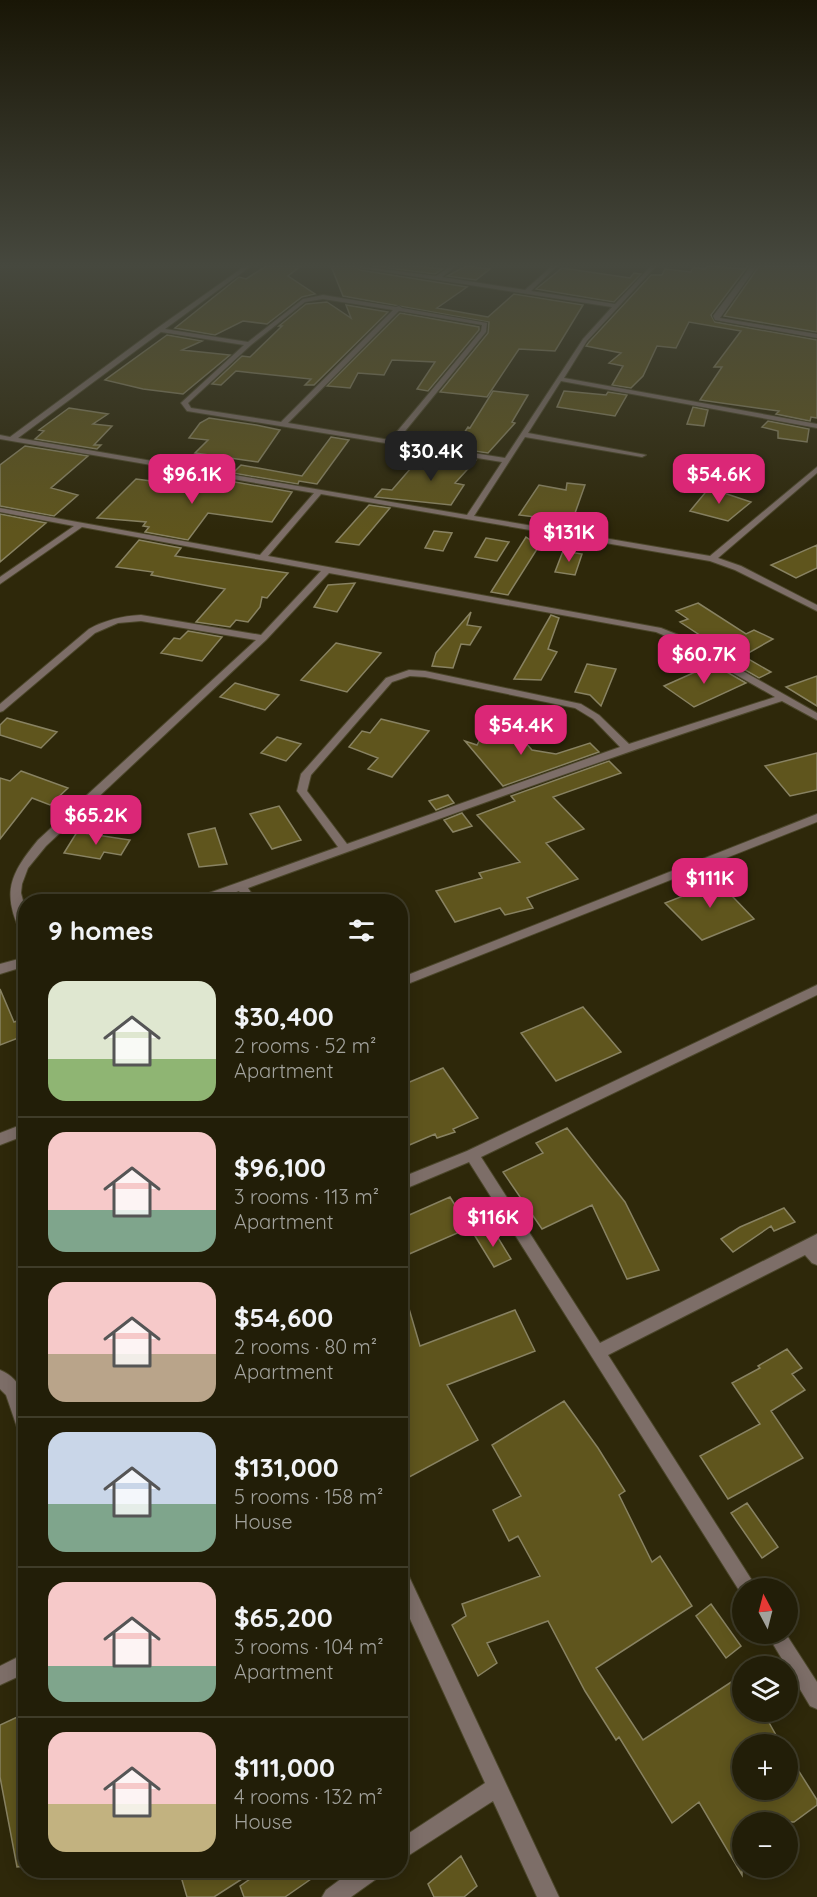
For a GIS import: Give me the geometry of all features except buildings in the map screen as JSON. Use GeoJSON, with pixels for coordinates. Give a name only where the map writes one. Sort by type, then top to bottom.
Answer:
{"type":"FeatureCollection","features":[{"type":"Feature","properties":{"kind":"street"},"geometry":{"type":"LineString","coordinates":[[13,438],[125,355]]}},
{"type":"Feature","properties":{"kind":"street"},"geometry":{"type":"LineString","coordinates":[[237,355],[184,403],[184,406],[189,410],[506,460]]}},
{"type":"Feature","properties":{"kind":"street"},"geometry":{"type":"LineString","coordinates":[[283,424],[352,355]]}},
{"type":"Feature","properties":{"kind":"street"},"geometry":{"type":"LineString","coordinates":[[392,442],[463,355]]}},
{"type":"Feature","properties":{"kind":"street"},"geometry":{"type":"LineString","coordinates":[[469,518],[575,355]]}},
{"type":"Feature","properties":{"kind":"street"},"geometry":{"type":"LineString","coordinates":[[559,378],[817,426]]}},
{"type":"Feature","properties":{"kind":"street"},"geometry":{"type":"LineString","coordinates":[[524,435],[642,454]]}},
{"type":"Feature","properties":{"kind":"street"},"geometry":{"type":"LineString","coordinates":[[0,437],[712,559],[738,568],[817,608]]}},
{"type":"Feature","properties":{"kind":"street"},"geometry":{"type":"LineString","coordinates":[[712,559],[817,469]]}},
{"type":"Feature","properties":{"kind":"street"},"geometry":{"type":"LineString","coordinates":[[263,557],[318,493]]}},
{"type":"Feature","properties":{"kind":"street"},"geometry":{"type":"LineString","coordinates":[[0,510],[658,630],[678,638],[817,717]]}},
{"type":"Feature","properties":{"kind":"street"},"geometry":{"type":"LineString","coordinates":[[0,581],[79,526]]}},
{"type":"Feature","properties":{"kind":"street"},"geometry":{"type":"LineString","coordinates":[[18,909],[13,894],[23,866],[42,843],[263,638],[326,571]]}},
{"type":"Feature","properties":{"kind":"street"},"geometry":{"type":"LineString","coordinates":[[0,709],[92,631],[107,622],[124,618],[141,618],[263,638]]}},
{"type":"Feature","properties":{"kind":"street"},"geometry":{"type":"LineString","coordinates":[[346,850],[302,791],[302,783],[306,774],[382,689],[398,676],[425,674],[578,706],[596,717],[627,748]]}},
{"type":"Feature","properties":{"kind":"street"},"geometry":{"type":"LineString","coordinates":[[218,894],[627,748],[782,698]]}},
{"type":"Feature","properties":{"kind":"street"},"geometry":{"type":"LineString","coordinates":[[408,980],[817,818]]}},
{"type":"Feature","properties":{"kind":"street"},"geometry":{"type":"LineString","coordinates":[[241,886],[246,894]]}},
{"type":"Feature","properties":{"kind":"street"},"geometry":{"type":"LineString","coordinates":[[0,969],[18,963]]}},
{"type":"Feature","properties":{"kind":"street"},"geometry":{"type":"LineString","coordinates":[[408,1182],[472,1155],[817,990]]}},
{"type":"Feature","properties":{"kind":"street"},"geometry":{"type":"LineString","coordinates":[[0,1139],[18,1132]]}},
{"type":"Feature","properties":{"kind":"street"},"geometry":{"type":"LineString","coordinates":[[472,1155],[741,1578]]}},
{"type":"Feature","properties":{"kind":"street"},"geometry":{"type":"LineString","coordinates":[[597,1353],[814,1248]]}},
{"type":"Feature","properties":{"kind":"street"},"geometry":{"type":"LineString","coordinates":[[0,1378],[13,1390],[18,1405]]}},
{"type":"Feature","properties":{"kind":"street"},"geometry":{"type":"LineString","coordinates":[[408,1593],[548,1897]]}},
{"type":"Feature","properties":{"kind":"street"},"geometry":{"type":"LineString","coordinates":[[782,1644],[817,1699]]}},
{"type":"Feature","properties":{"kind":"street"},"geometry":{"type":"LineString","coordinates":[[0,1676],[18,1666]]}},
{"type":"Feature","properties":{"kind":"street"},"geometry":{"type":"LineString","coordinates":[[408,1846],[498,1786]]}},
{"type":"Feature","properties":{"kind":"street"},"geometry":{"type":"LineString","coordinates":[[333,1897],[360,1878]]}}]}
